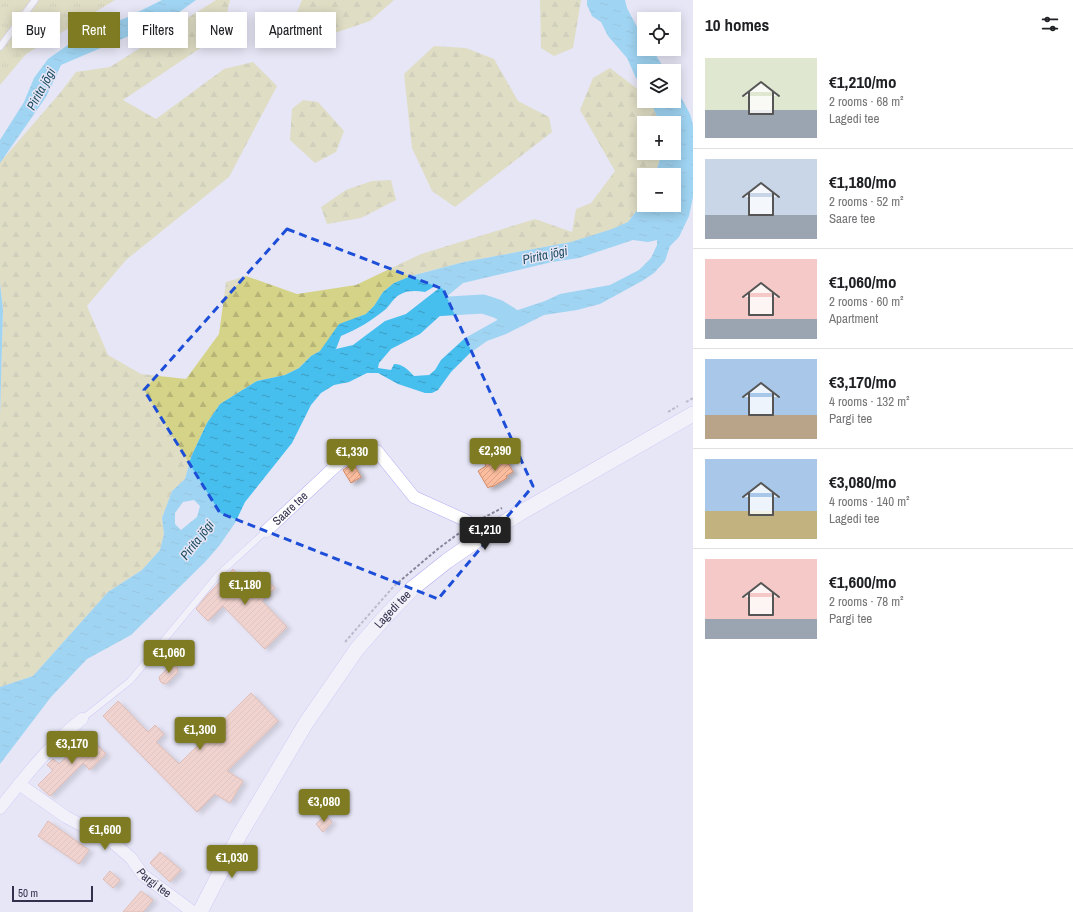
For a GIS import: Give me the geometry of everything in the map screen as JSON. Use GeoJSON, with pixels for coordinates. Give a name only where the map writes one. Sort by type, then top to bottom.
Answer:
{"type":"FeatureCollection","features":[{"type":"Feature","properties":{"kind":"street","name":"Lagedi tee"},"geometry":{"type":"LineString","coordinates":[[200,912],[240,834],[306,723],[357,650],[384,617],[414,588],[447,561],[486,534],[693,414]]}},
{"type":"Feature","properties":{"kind":"street","name":"Saare tee"},"geometry":{"type":"LineString","coordinates":[[266,531],[340,462],[364,448],[377,451],[414,496],[473,524],[486,534]]}},
{"type":"Feature","properties":{"kind":"street"},"geometry":{"type":"LineString","coordinates":[[0,808],[65,732],[82,719]]}},
{"type":"Feature","properties":{"kind":"street","name":"Pargi tee"},"geometry":{"type":"LineString","coordinates":[[19,784],[66,817],[110,840],[131,858],[143,874],[193,912]]}},
{"type":"Feature","properties":{"kind":"lane"},"geometry":{"type":"LineString","coordinates":[[0,46],[35,0]]}},
{"type":"Feature","properties":{"kind":"lane"},"geometry":{"type":"LineString","coordinates":[[82,719],[130,681],[218,575],[266,531]]}},
{"type":"Feature","properties":{"kind":"path"},"geometry":{"type":"LineString","coordinates":[[667,413],[693,398]]}},
{"type":"Feature","properties":{"kind":"path"},"geometry":{"type":"LineString","coordinates":[[342,646],[394,586],[439,548],[473,524],[506,506]]}},
{"type":"Feature","properties":{"kind":"highlighted area"},"geometry":{"type":"Polygon","coordinates":[[[287,229],[443,289],[533,486],[438,599],[220,513],[144,390],[287,229]]]}},
{"type":"Feature","properties":{"kind":"green space"},"geometry":{"type":"Polygon","coordinates":[[[0,0],[115,0],[95,12],[68,12],[68,29],[60,33],[60,12],[12,12],[12,48],[36,48],[26,54],[0,85],[0,0]]]}},
{"type":"Feature","properties":{"kind":"green space"},"geometry":{"type":"Polygon","coordinates":[[[216,0],[230,0],[227,12],[197,12],[216,0]]]}},
{"type":"Feature","properties":{"kind":"green space"},"geometry":{"type":"Polygon","coordinates":[[[302,0],[394,0],[370,21],[336,33],[336,12],[297,12],[302,0]]]}},
{"type":"Feature","properties":{"kind":"green space"},"geometry":{"type":"Polygon","coordinates":[[[540,0],[581,0],[573,48],[554,56],[541,48],[540,0]]]}},
{"type":"Feature","properties":{"kind":"green space"},"geometry":{"type":"Polygon","coordinates":[[[196,13],[196,48],[201,48],[123,100],[156,119],[224,69],[253,62],[277,86],[229,177],[126,260],[87,306],[108,355],[141,374],[186,379],[219,334],[226,282],[246,276],[297,294],[356,285],[421,254],[535,219],[572,232],[576,209],[591,203],[615,171],[580,110],[593,78],[610,68],[637,89],[637,108],[653,108],[657,116],[637,116],[637,160],[660,160],[657,168],[637,168],[637,210],[628,222],[613,229],[571,242],[464,262],[411,276],[394,283],[383,292],[374,306],[366,314],[353,319],[320,351],[311,356],[299,368],[285,375],[257,381],[220,404],[207,423],[191,457],[185,479],[172,491],[162,518],[164,534],[160,550],[142,570],[108,592],[33,676],[0,687],[0,416],[3,310],[0,283],[0,163],[76,72],[110,67],[140,48],[188,48],[188,18],[196,13]]]}},
{"type":"Feature","properties":{"kind":"green space"},"geometry":{"type":"Polygon","coordinates":[[[434,46],[466,48],[494,59],[518,101],[549,117],[552,132],[455,207],[432,191],[412,148],[404,74],[434,46]]]}},
{"type":"Feature","properties":{"kind":"green space"},"geometry":{"type":"Polygon","coordinates":[[[303,100],[318,102],[344,131],[336,152],[315,163],[290,140],[292,109],[303,100]]]}},
{"type":"Feature","properties":{"kind":"green space"},"geometry":{"type":"Polygon","coordinates":[[[391,180],[396,200],[361,218],[327,224],[321,207],[346,190],[372,181],[391,180]]]}},
{"type":"Feature","properties":{"kind":"water"},"geometry":{"type":"Polygon","coordinates":[[[162,0],[196,0],[179,12],[138,12],[162,0]]]}},
{"type":"Feature","properties":{"kind":"water"},"geometry":{"type":"Polygon","coordinates":[[[587,0],[625,0],[627,8],[637,27],[637,56],[656,56],[662,64],[637,64],[637,80],[627,58],[608,36],[601,22],[592,16],[587,5],[587,0]]]}},
{"type":"Feature","properties":{"kind":"water"},"geometry":{"type":"Polygon","coordinates":[[[128,17],[128,36],[120,40],[120,20],[128,17]]]}},
{"type":"Feature","properties":{"kind":"water"},"geometry":{"type":"Polygon","coordinates":[[[68,45],[68,48],[101,48],[61,65],[46,97],[0,163],[0,140],[24,102],[34,78],[48,59],[68,45]]]}},
{"type":"Feature","properties":{"kind":"water"},"geometry":{"type":"Polygon","coordinates":[[[681,97],[690,114],[693,125],[693,197],[689,216],[679,237],[670,246],[665,261],[654,273],[600,304],[577,310],[544,315],[506,334],[487,341],[470,353],[451,372],[438,390],[432,393],[425,393],[398,384],[378,373],[367,373],[349,382],[334,385],[321,393],[311,405],[292,443],[245,502],[235,523],[219,546],[205,562],[131,635],[87,659],[51,697],[0,764],[0,687],[33,676],[108,592],[142,570],[160,550],[164,534],[162,518],[172,491],[185,479],[191,457],[198,442],[207,423],[220,404],[257,381],[285,375],[299,368],[311,356],[320,351],[339,324],[366,314],[374,306],[383,292],[394,283],[411,276],[464,262],[571,242],[612,229],[628,222],[637,210],[637,212],[681,212],[681,168],[657,168],[660,160],[681,160],[681,116],[657,116],[653,108],[681,108],[681,97]],[[633,240],[579,258],[552,262],[463,283],[445,298],[442,314],[420,334],[391,349],[379,363],[378,368],[391,370],[394,364],[397,364],[405,368],[414,376],[429,375],[435,370],[441,360],[465,338],[512,312],[545,301],[560,294],[610,285],[639,270],[651,258],[657,245],[657,240],[648,242],[633,240]],[[437,285],[425,292],[410,291],[399,295],[386,309],[375,317],[359,328],[341,336],[336,349],[353,345],[385,321],[406,314],[438,289],[440,285],[437,285]],[[194,500],[183,502],[175,513],[175,524],[181,530],[197,517],[200,506],[194,500]]]}},
{"type":"Feature","properties":{"kind":"water"},"geometry":{"type":"Polygon","coordinates":[[[0,283],[3,310],[0,416],[0,283]]]}},
{"type":"Feature","properties":{"kind":"building"},"geometry":{"type":"Polygon","coordinates":[[[504,456],[513,472],[506,476],[507,478],[488,488],[478,471],[486,466],[485,464],[496,457],[498,460],[504,456]]]}},
{"type":"Feature","properties":{"kind":"building"},"geometry":{"type":"Polygon","coordinates":[[[353,463],[361,477],[351,483],[343,470],[353,463]]]}},
{"type":"Feature","properties":{"kind":"building"},"geometry":{"type":"Polygon","coordinates":[[[233,569],[247,583],[259,571],[275,588],[262,601],[287,627],[265,649],[223,606],[208,621],[196,609],[207,595],[233,569]]]}},
{"type":"Feature","properties":{"kind":"building"},"geometry":{"type":"Polygon","coordinates":[[[174,665],[178,668],[177,673],[166,684],[162,683],[159,677],[170,666],[174,665]]]}},
{"type":"Feature","properties":{"kind":"building"},"geometry":{"type":"Polygon","coordinates":[[[251,693],[278,721],[227,771],[243,781],[230,803],[215,794],[197,812],[103,716],[118,701],[148,732],[155,725],[164,734],[156,742],[179,764],[251,693]]]}},
{"type":"Feature","properties":{"kind":"building"},"geometry":{"type":"Polygon","coordinates":[[[88,736],[106,754],[90,770],[83,763],[50,796],[38,785],[53,770],[47,765],[53,759],[59,764],[88,736]]]}},
{"type":"Feature","properties":{"kind":"building"},"geometry":{"type":"Polygon","coordinates":[[[325,815],[332,822],[323,832],[316,824],[325,815]]]}},
{"type":"Feature","properties":{"kind":"building"},"geometry":{"type":"Polygon","coordinates":[[[48,821],[89,850],[79,864],[38,836],[48,821]]]}},
{"type":"Feature","properties":{"kind":"building"},"geometry":{"type":"Polygon","coordinates":[[[160,852],[181,870],[170,882],[150,863],[160,852]]]}},
{"type":"Feature","properties":{"kind":"building"},"geometry":{"type":"Polygon","coordinates":[[[110,871],[120,880],[113,888],[103,879],[110,871]]]}},
{"type":"Feature","properties":{"kind":"building"},"geometry":{"type":"Polygon","coordinates":[[[141,891],[153,900],[143,912],[123,912],[141,891]]]}},
{"type":"Feature","properties":{"kind":"waterway","name":"Pirita jõgi"},"geometry":{"type":"LineString","coordinates":[[432,307],[483,304],[498,309],[511,317]]}}]}
